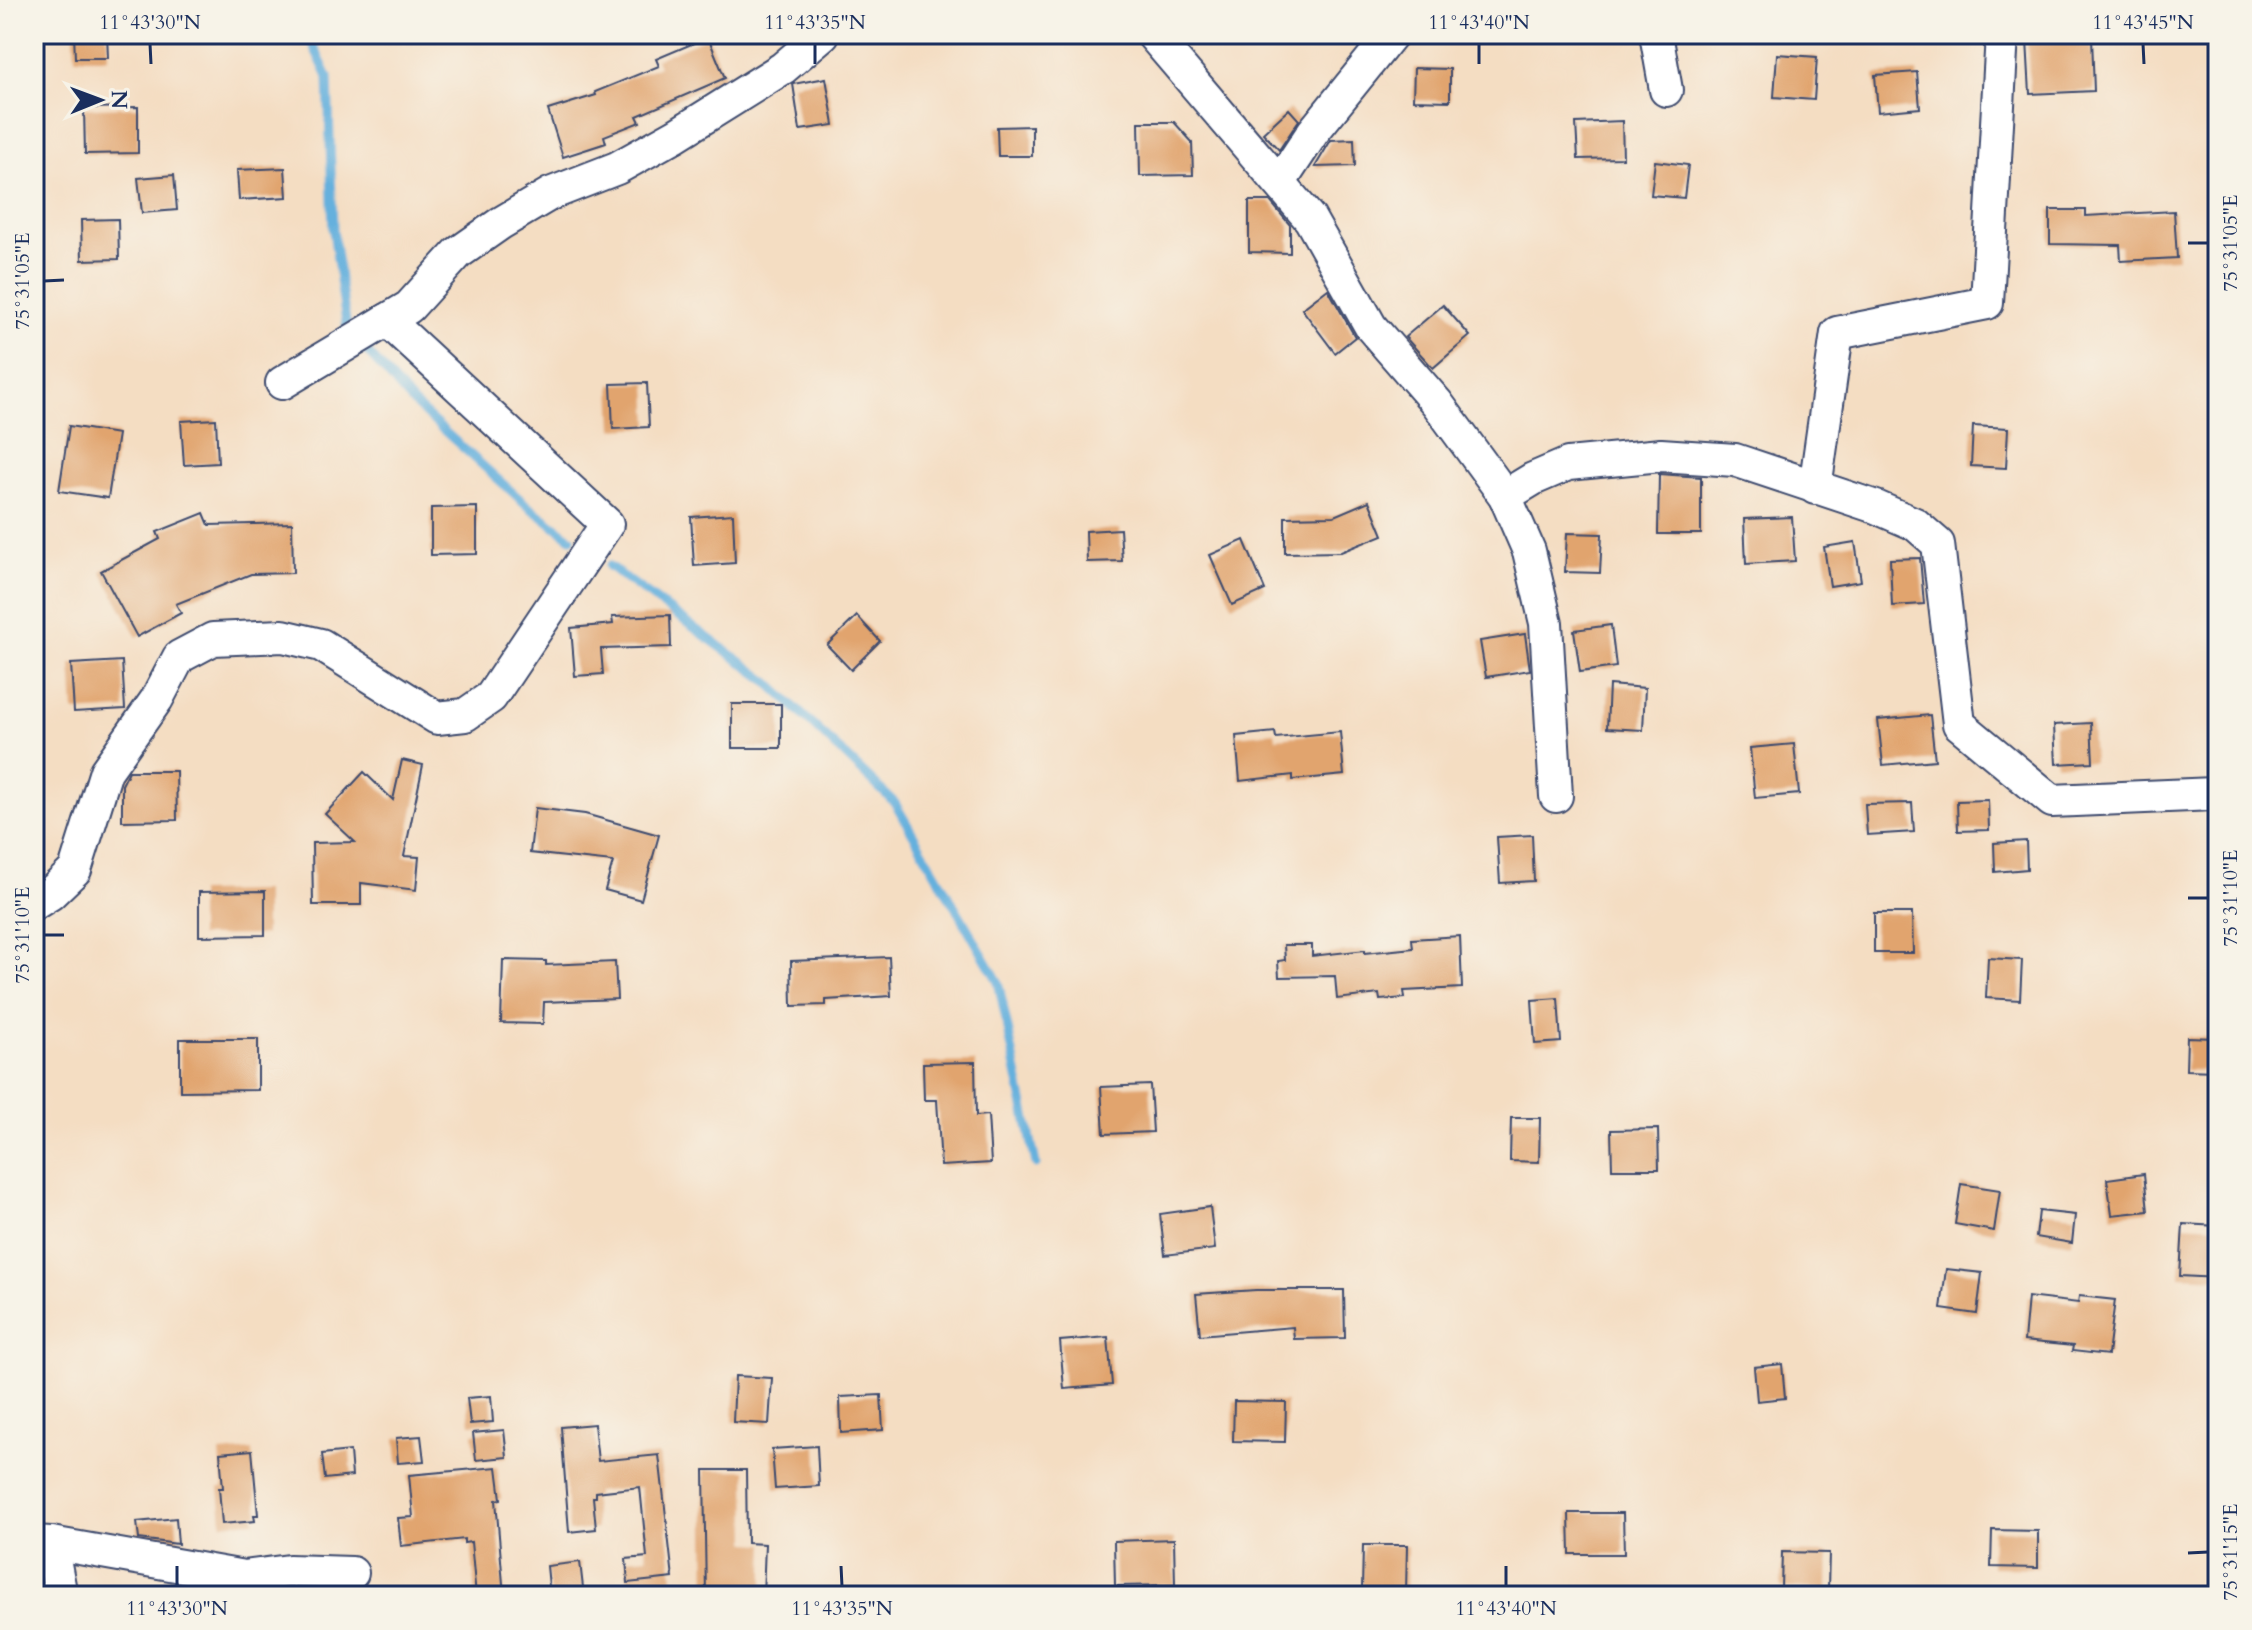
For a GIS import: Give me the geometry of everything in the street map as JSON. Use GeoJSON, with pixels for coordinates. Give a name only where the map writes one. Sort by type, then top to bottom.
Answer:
{"type":"FeatureCollection","features":[{"type":"Feature","properties":{"kind":"street"},"geometry":{"type":"LineString","coordinates":[[282,383],[409,307],[458,253],[501,223],[550,194],[617,168],[676,135],[783,68],[823,34]]}},
{"type":"Feature","properties":{"kind":"street"},"geometry":{"type":"LineString","coordinates":[[1152,34],[1310,219],[1371,327],[1437,403],[1505,496],[1529,551],[1546,623],[1556,796]]}},
{"type":"Feature","properties":{"kind":"street"},"geometry":{"type":"LineString","coordinates":[[1280,182],[1313,132],[1392,34]]}},
{"type":"Feature","properties":{"kind":"street"},"geometry":{"type":"LineString","coordinates":[[1656,34],[1666,90]]}},
{"type":"Feature","properties":{"kind":"street"},"geometry":{"type":"LineString","coordinates":[[1815,488],[1837,333],[1987,303],[2002,34]]}},
{"type":"Feature","properties":{"kind":"street"},"geometry":{"type":"LineString","coordinates":[[34,904],[50,894],[75,870],[106,771],[157,699],[179,657],[213,639],[283,636],[321,645],[437,718],[465,715],[491,697],[607,524],[378,325]]}},
{"type":"Feature","properties":{"kind":"street"},"geometry":{"type":"LineString","coordinates":[[1505,496],[1533,479],[1568,464],[1661,455],[1735,460],[1876,507],[1915,524],[1938,544],[1959,724],[2052,801],[2214,794],[2218,791]]}},
{"type":"Feature","properties":{"kind":"street"},"geometry":{"type":"LineString","coordinates":[[61,1596],[42,1542],[244,1577],[289,1571],[352,1573]]}},
{"type":"Feature","properties":{"kind":"building"},"geometry":{"type":"Polygon","coordinates":[[[74,34],[107,34],[108,58],[75,58],[74,34]]]}},
{"type":"Feature","properties":{"kind":"building"},"geometry":{"type":"Polygon","coordinates":[[[708,37],[725,78],[637,116],[640,122],[604,136],[606,143],[563,157],[548,110],[596,95],[595,92],[659,66],[656,59],[708,37]]]}},
{"type":"Feature","properties":{"kind":"building"},"geometry":{"type":"Polygon","coordinates":[[[2092,37],[2094,91],[2030,94],[2027,40],[2092,37]]]}},
{"type":"Feature","properties":{"kind":"building"},"geometry":{"type":"Polygon","coordinates":[[[1777,54],[1817,57],[1814,100],[1774,97],[1777,54]]]}},
{"type":"Feature","properties":{"kind":"building"},"geometry":{"type":"Polygon","coordinates":[[[1414,68],[1450,69],[1450,101],[1413,100],[1414,68]]]}},
{"type":"Feature","properties":{"kind":"building"},"geometry":{"type":"Polygon","coordinates":[[[1917,72],[1920,108],[1878,112],[1875,75],[1917,72]]]}},
{"type":"Feature","properties":{"kind":"building"},"geometry":{"type":"Polygon","coordinates":[[[826,78],[834,125],[800,130],[793,84],[826,78]]]}},
{"type":"Feature","properties":{"kind":"building"},"geometry":{"type":"Polygon","coordinates":[[[138,107],[138,153],[85,154],[84,108],[138,107]]]}},
{"type":"Feature","properties":{"kind":"building"},"geometry":{"type":"Polygon","coordinates":[[[1289,109],[1299,120],[1279,150],[1263,133],[1289,109]]]}},
{"type":"Feature","properties":{"kind":"building"},"geometry":{"type":"Polygon","coordinates":[[[1622,121],[1623,158],[1578,159],[1576,123],[1622,121]]]}},
{"type":"Feature","properties":{"kind":"building"},"geometry":{"type":"Polygon","coordinates":[[[1139,122],[1174,122],[1192,142],[1193,175],[1140,176],[1139,122]]]}},
{"type":"Feature","properties":{"kind":"building"},"geometry":{"type":"Polygon","coordinates":[[[1032,126],[1032,156],[998,156],[997,127],[1032,126]]]}},
{"type":"Feature","properties":{"kind":"building"},"geometry":{"type":"Polygon","coordinates":[[[1354,139],[1355,166],[1315,167],[1331,140],[1354,139]]]}},
{"type":"Feature","properties":{"kind":"building"},"geometry":{"type":"Polygon","coordinates":[[[1655,161],[1688,165],[1684,198],[1651,195],[1655,161]]]}},
{"type":"Feature","properties":{"kind":"building"},"geometry":{"type":"Polygon","coordinates":[[[285,168],[287,197],[239,200],[237,170],[285,168]]]}},
{"type":"Feature","properties":{"kind":"building"},"geometry":{"type":"Polygon","coordinates":[[[174,175],[177,210],[142,213],[138,178],[174,175]]]}},
{"type":"Feature","properties":{"kind":"building"},"geometry":{"type":"Polygon","coordinates":[[[1249,201],[1270,201],[1290,225],[1290,253],[1249,252],[1249,201]]]}},
{"type":"Feature","properties":{"kind":"building"},"geometry":{"type":"Polygon","coordinates":[[[2050,210],[2086,210],[2086,216],[2174,211],[2177,258],[2121,261],[2120,245],[2050,244],[2050,210]]]}},
{"type":"Feature","properties":{"kind":"building"},"geometry":{"type":"Polygon","coordinates":[[[118,219],[119,259],[82,260],[81,220],[118,219]]]}},
{"type":"Feature","properties":{"kind":"building"},"geometry":{"type":"Polygon","coordinates":[[[1328,289],[1355,337],[1335,353],[1302,309],[1328,289]]]}},
{"type":"Feature","properties":{"kind":"building"},"geometry":{"type":"Polygon","coordinates":[[[1443,305],[1470,336],[1433,368],[1405,337],[1443,305]]]}},
{"type":"Feature","properties":{"kind":"building"},"geometry":{"type":"Polygon","coordinates":[[[647,383],[649,427],[613,429],[611,384],[647,383]]]}},
{"type":"Feature","properties":{"kind":"building"},"geometry":{"type":"Polygon","coordinates":[[[216,419],[218,463],[184,465],[181,421],[216,419]]]}},
{"type":"Feature","properties":{"kind":"building"},"geometry":{"type":"Polygon","coordinates":[[[69,426],[118,434],[108,498],[59,491],[69,426]]]}},
{"type":"Feature","properties":{"kind":"building"},"geometry":{"type":"Polygon","coordinates":[[[1973,426],[2008,428],[2006,468],[1971,466],[1973,426]]]}},
{"type":"Feature","properties":{"kind":"building"},"geometry":{"type":"Polygon","coordinates":[[[1659,474],[1701,477],[1701,534],[1658,534],[1659,474]]]}},
{"type":"Feature","properties":{"kind":"building"},"geometry":{"type":"Polygon","coordinates":[[[1369,501],[1383,535],[1341,552],[1285,553],[1285,517],[1334,516],[1369,501]]]}},
{"type":"Feature","properties":{"kind":"building"},"geometry":{"type":"Polygon","coordinates":[[[477,507],[477,554],[431,555],[431,508],[477,507]]]}},
{"type":"Feature","properties":{"kind":"building"},"geometry":{"type":"Polygon","coordinates":[[[204,513],[209,525],[292,523],[293,573],[251,574],[176,604],[181,613],[137,637],[101,571],[160,539],[157,532],[204,513]]]}},
{"type":"Feature","properties":{"kind":"building"},"geometry":{"type":"Polygon","coordinates":[[[733,514],[735,563],[694,566],[691,517],[733,514]]]}},
{"type":"Feature","properties":{"kind":"building"},"geometry":{"type":"Polygon","coordinates":[[[1792,517],[1795,561],[1746,564],[1744,519],[1792,517]]]}},
{"type":"Feature","properties":{"kind":"building"},"geometry":{"type":"Polygon","coordinates":[[[1120,529],[1122,561],[1087,562],[1086,531],[1120,529]]]}},
{"type":"Feature","properties":{"kind":"building"},"geometry":{"type":"Polygon","coordinates":[[[1567,533],[1602,534],[1600,573],[1565,572],[1567,533]]]}},
{"type":"Feature","properties":{"kind":"building"},"geometry":{"type":"Polygon","coordinates":[[[1244,540],[1265,590],[1232,605],[1210,555],[1244,540]]]}},
{"type":"Feature","properties":{"kind":"building"},"geometry":{"type":"Polygon","coordinates":[[[1855,542],[1861,581],[1830,586],[1824,547],[1855,542]]]}},
{"type":"Feature","properties":{"kind":"building"},"geometry":{"type":"Polygon","coordinates":[[[1920,558],[1924,604],[1892,606],[1890,559],[1920,558]]]}},
{"type":"Feature","properties":{"kind":"building"},"geometry":{"type":"Polygon","coordinates":[[[670,615],[671,647],[601,649],[603,674],[575,676],[571,628],[613,624],[612,617],[670,615]]]}},
{"type":"Feature","properties":{"kind":"building"},"geometry":{"type":"Polygon","coordinates":[[[857,616],[880,641],[851,670],[827,645],[857,616]]]}},
{"type":"Feature","properties":{"kind":"building"},"geometry":{"type":"Polygon","coordinates":[[[1611,625],[1616,667],[1580,672],[1574,630],[1611,625]]]}},
{"type":"Feature","properties":{"kind":"building"},"geometry":{"type":"Polygon","coordinates":[[[1525,634],[1530,670],[1486,677],[1480,641],[1525,634]]]}},
{"type":"Feature","properties":{"kind":"building"},"geometry":{"type":"Polygon","coordinates":[[[122,661],[125,709],[74,712],[71,664],[122,661]]]}},
{"type":"Feature","properties":{"kind":"building"},"geometry":{"type":"Polygon","coordinates":[[[1609,685],[1645,688],[1643,730],[1607,728],[1609,685]]]}},
{"type":"Feature","properties":{"kind":"building"},"geometry":{"type":"Polygon","coordinates":[[[732,704],[781,704],[781,748],[732,748],[732,704]]]}},
{"type":"Feature","properties":{"kind":"building"},"geometry":{"type":"Polygon","coordinates":[[[1930,715],[1935,760],[1883,765],[1878,720],[1930,715]]]}},
{"type":"Feature","properties":{"kind":"building"},"geometry":{"type":"Polygon","coordinates":[[[2091,723],[2093,762],[2056,764],[2054,725],[2091,723]]]}},
{"type":"Feature","properties":{"kind":"building"},"geometry":{"type":"Polygon","coordinates":[[[1275,732],[1276,738],[1340,732],[1344,775],[1293,780],[1293,775],[1240,781],[1236,736],[1275,732]]]}},
{"type":"Feature","properties":{"kind":"building"},"geometry":{"type":"Polygon","coordinates":[[[1794,744],[1799,794],[1755,798],[1750,748],[1794,744]]]}},
{"type":"Feature","properties":{"kind":"building"},"geometry":{"type":"Polygon","coordinates":[[[402,760],[423,765],[404,856],[419,857],[416,890],[361,883],[361,905],[313,905],[312,843],[355,842],[325,814],[364,772],[393,800],[402,760]]]}},
{"type":"Feature","properties":{"kind":"building"},"geometry":{"type":"Polygon","coordinates":[[[129,771],[176,771],[177,820],[122,821],[122,785],[129,771]]]}},
{"type":"Feature","properties":{"kind":"building"},"geometry":{"type":"Polygon","coordinates":[[[1988,800],[1989,830],[1958,831],[1957,801],[1988,800]]]}},
{"type":"Feature","properties":{"kind":"building"},"geometry":{"type":"Polygon","coordinates":[[[1912,803],[1914,832],[1867,835],[1865,804],[1912,803]]]}},
{"type":"Feature","properties":{"kind":"building"},"geometry":{"type":"Polygon","coordinates":[[[535,808],[585,814],[659,835],[641,900],[605,890],[613,862],[530,853],[535,808]]]}},
{"type":"Feature","properties":{"kind":"building"},"geometry":{"type":"Polygon","coordinates":[[[1532,835],[1534,881],[1500,883],[1497,837],[1532,835]]]}},
{"type":"Feature","properties":{"kind":"building"},"geometry":{"type":"Polygon","coordinates":[[[2026,841],[2027,869],[1995,872],[1994,843],[2026,841]]]}},
{"type":"Feature","properties":{"kind":"building"},"geometry":{"type":"Polygon","coordinates":[[[265,891],[265,935],[199,936],[199,892],[265,891]]]}},
{"type":"Feature","properties":{"kind":"building"},"geometry":{"type":"Polygon","coordinates":[[[1874,913],[1912,913],[1913,953],[1874,953],[1874,913]]]}},
{"type":"Feature","properties":{"kind":"building"},"geometry":{"type":"Polygon","coordinates":[[[1460,936],[1462,988],[1404,991],[1405,998],[1380,1000],[1379,994],[1337,999],[1335,976],[1279,977],[1278,961],[1285,960],[1284,945],[1312,945],[1312,956],[1413,948],[1412,939],[1460,936]]]}},
{"type":"Feature","properties":{"kind":"building"},"geometry":{"type":"Polygon","coordinates":[[[889,957],[891,996],[826,1000],[826,1005],[792,1006],[791,961],[889,957]]]}},
{"type":"Feature","properties":{"kind":"building"},"geometry":{"type":"Polygon","coordinates":[[[1988,958],[2022,960],[2020,1000],[1986,998],[1988,958]]]}},
{"type":"Feature","properties":{"kind":"building"},"geometry":{"type":"Polygon","coordinates":[[[503,960],[546,961],[546,965],[615,962],[617,999],[544,1002],[543,1024],[501,1023],[503,960]]]}},
{"type":"Feature","properties":{"kind":"building"},"geometry":{"type":"Polygon","coordinates":[[[1558,998],[1561,1042],[1535,1044],[1532,1000],[1558,998]]]}},
{"type":"Feature","properties":{"kind":"building"},"geometry":{"type":"Polygon","coordinates":[[[2187,1037],[2215,1038],[2215,1071],[2186,1070],[2187,1037]]]}},
{"type":"Feature","properties":{"kind":"building"},"geometry":{"type":"Polygon","coordinates":[[[180,1039],[258,1039],[258,1090],[180,1091],[180,1039]]]}},
{"type":"Feature","properties":{"kind":"building"},"geometry":{"type":"Polygon","coordinates":[[[975,1062],[976,1116],[988,1115],[991,1163],[941,1166],[937,1100],[924,1100],[923,1063],[975,1062]]]}},
{"type":"Feature","properties":{"kind":"building"},"geometry":{"type":"Polygon","coordinates":[[[1150,1085],[1153,1132],[1104,1134],[1101,1087],[1150,1085]]]}},
{"type":"Feature","properties":{"kind":"building"},"geometry":{"type":"Polygon","coordinates":[[[1511,1118],[1540,1118],[1539,1162],[1510,1161],[1511,1118]]]}},
{"type":"Feature","properties":{"kind":"building"},"geometry":{"type":"Polygon","coordinates":[[[1658,1129],[1659,1169],[1612,1169],[1611,1130],[1658,1129]]]}},
{"type":"Feature","properties":{"kind":"building"},"geometry":{"type":"Polygon","coordinates":[[[2144,1174],[2148,1211],[2112,1215],[2107,1179],[2144,1174]]]}},
{"type":"Feature","properties":{"kind":"building"},"geometry":{"type":"Polygon","coordinates":[[[1961,1184],[2000,1190],[1994,1231],[1955,1224],[1961,1184]]]}},
{"type":"Feature","properties":{"kind":"building"},"geometry":{"type":"Polygon","coordinates":[[[1210,1207],[1215,1249],[1165,1255],[1160,1214],[1210,1207]]]}},
{"type":"Feature","properties":{"kind":"building"},"geometry":{"type":"Polygon","coordinates":[[[2039,1211],[2075,1215],[2072,1243],[2036,1237],[2039,1211]]]}},
{"type":"Feature","properties":{"kind":"building"},"geometry":{"type":"Polygon","coordinates":[[[2183,1224],[2218,1226],[2218,1278],[2180,1276],[2183,1224]]]}},
{"type":"Feature","properties":{"kind":"building"},"geometry":{"type":"Polygon","coordinates":[[[1946,1269],[1982,1273],[1977,1314],[1941,1309],[1946,1269]]]}},
{"type":"Feature","properties":{"kind":"building"},"geometry":{"type":"Polygon","coordinates":[[[1344,1290],[1345,1338],[1294,1339],[1293,1327],[1200,1335],[1196,1294],[1344,1290]]]}},
{"type":"Feature","properties":{"kind":"building"},"geometry":{"type":"Polygon","coordinates":[[[2079,1296],[2115,1300],[2108,1355],[2072,1351],[2073,1346],[2024,1341],[2028,1297],[2078,1303],[2079,1296]]]}},
{"type":"Feature","properties":{"kind":"building"},"geometry":{"type":"Polygon","coordinates":[[[1108,1337],[1112,1385],[1064,1389],[1060,1341],[1108,1337]]]}},
{"type":"Feature","properties":{"kind":"building"},"geometry":{"type":"Polygon","coordinates":[[[1782,1364],[1785,1398],[1757,1401],[1754,1367],[1782,1364]]]}},
{"type":"Feature","properties":{"kind":"building"},"geometry":{"type":"Polygon","coordinates":[[[735,1376],[772,1378],[769,1424],[733,1422],[735,1376]]]}},
{"type":"Feature","properties":{"kind":"building"},"geometry":{"type":"Polygon","coordinates":[[[881,1395],[883,1430],[841,1433],[840,1397],[881,1395]]]}},
{"type":"Feature","properties":{"kind":"building"},"geometry":{"type":"Polygon","coordinates":[[[491,1396],[493,1422],[470,1424],[467,1398],[491,1396]]]}},
{"type":"Feature","properties":{"kind":"building"},"geometry":{"type":"Polygon","coordinates":[[[1234,1401],[1286,1402],[1285,1442],[1233,1441],[1234,1401]]]}},
{"type":"Feature","properties":{"kind":"building"},"geometry":{"type":"Polygon","coordinates":[[[594,1424],[598,1461],[659,1455],[673,1578],[628,1583],[626,1559],[647,1557],[640,1487],[596,1492],[596,1497],[593,1497],[596,1529],[569,1532],[561,1427],[594,1424]]]}},
{"type":"Feature","properties":{"kind":"building"},"geometry":{"type":"Polygon","coordinates":[[[504,1430],[507,1457],[476,1460],[473,1433],[504,1430]]]}},
{"type":"Feature","properties":{"kind":"building"},"geometry":{"type":"Polygon","coordinates":[[[421,1436],[424,1461],[398,1463],[396,1438],[421,1436]]]}},
{"type":"Feature","properties":{"kind":"building"},"geometry":{"type":"Polygon","coordinates":[[[817,1446],[819,1486],[775,1489],[772,1449],[817,1446]]]}},
{"type":"Feature","properties":{"kind":"building"},"geometry":{"type":"Polygon","coordinates":[[[252,1450],[258,1515],[254,1515],[255,1521],[222,1524],[220,1453],[252,1450]]]}},
{"type":"Feature","properties":{"kind":"building"},"geometry":{"type":"Polygon","coordinates":[[[350,1451],[352,1476],[325,1479],[322,1454],[350,1451]]]}},
{"type":"Feature","properties":{"kind":"building"},"geometry":{"type":"Polygon","coordinates":[[[497,1467],[501,1499],[496,1500],[504,1596],[476,1596],[471,1542],[464,1543],[464,1539],[401,1546],[398,1518],[413,1517],[409,1475],[497,1467]]]}},
{"type":"Feature","properties":{"kind":"building"},"geometry":{"type":"Polygon","coordinates":[[[704,1470],[746,1470],[747,1543],[765,1544],[763,1596],[706,1596],[704,1470]]]}},
{"type":"Feature","properties":{"kind":"building"},"geometry":{"type":"Polygon","coordinates":[[[1569,1513],[1623,1513],[1624,1554],[1570,1554],[1569,1513]]]}},
{"type":"Feature","properties":{"kind":"building"},"geometry":{"type":"Polygon","coordinates":[[[176,1518],[178,1544],[139,1539],[137,1522],[176,1518]]]}},
{"type":"Feature","properties":{"kind":"building"},"geometry":{"type":"Polygon","coordinates":[[[1992,1530],[2038,1531],[2038,1568],[1991,1567],[1992,1530]]]}},
{"type":"Feature","properties":{"kind":"building"},"geometry":{"type":"Polygon","coordinates":[[[1174,1539],[1175,1585],[1115,1586],[1114,1541],[1174,1539]]]}},
{"type":"Feature","properties":{"kind":"building"},"geometry":{"type":"Polygon","coordinates":[[[1363,1545],[1407,1545],[1406,1592],[1362,1590],[1363,1545]]]}},
{"type":"Feature","properties":{"kind":"building"},"geometry":{"type":"Polygon","coordinates":[[[1782,1552],[1829,1553],[1828,1589],[1781,1588],[1782,1552]]]}},
{"type":"Feature","properties":{"kind":"building"},"geometry":{"type":"Polygon","coordinates":[[[580,1562],[584,1596],[550,1596],[547,1566],[580,1562]]]}},
{"type":"Feature","properties":{"kind":"waterway"},"geometry":{"type":"LineString","coordinates":[[308,34],[328,77],[333,230],[347,329],[413,403],[529,507],[571,538]]}},
{"type":"Feature","properties":{"kind":"waterway"},"geometry":{"type":"LineString","coordinates":[[609,566],[766,680],[895,803],[998,981],[1036,1164]]}}]}
